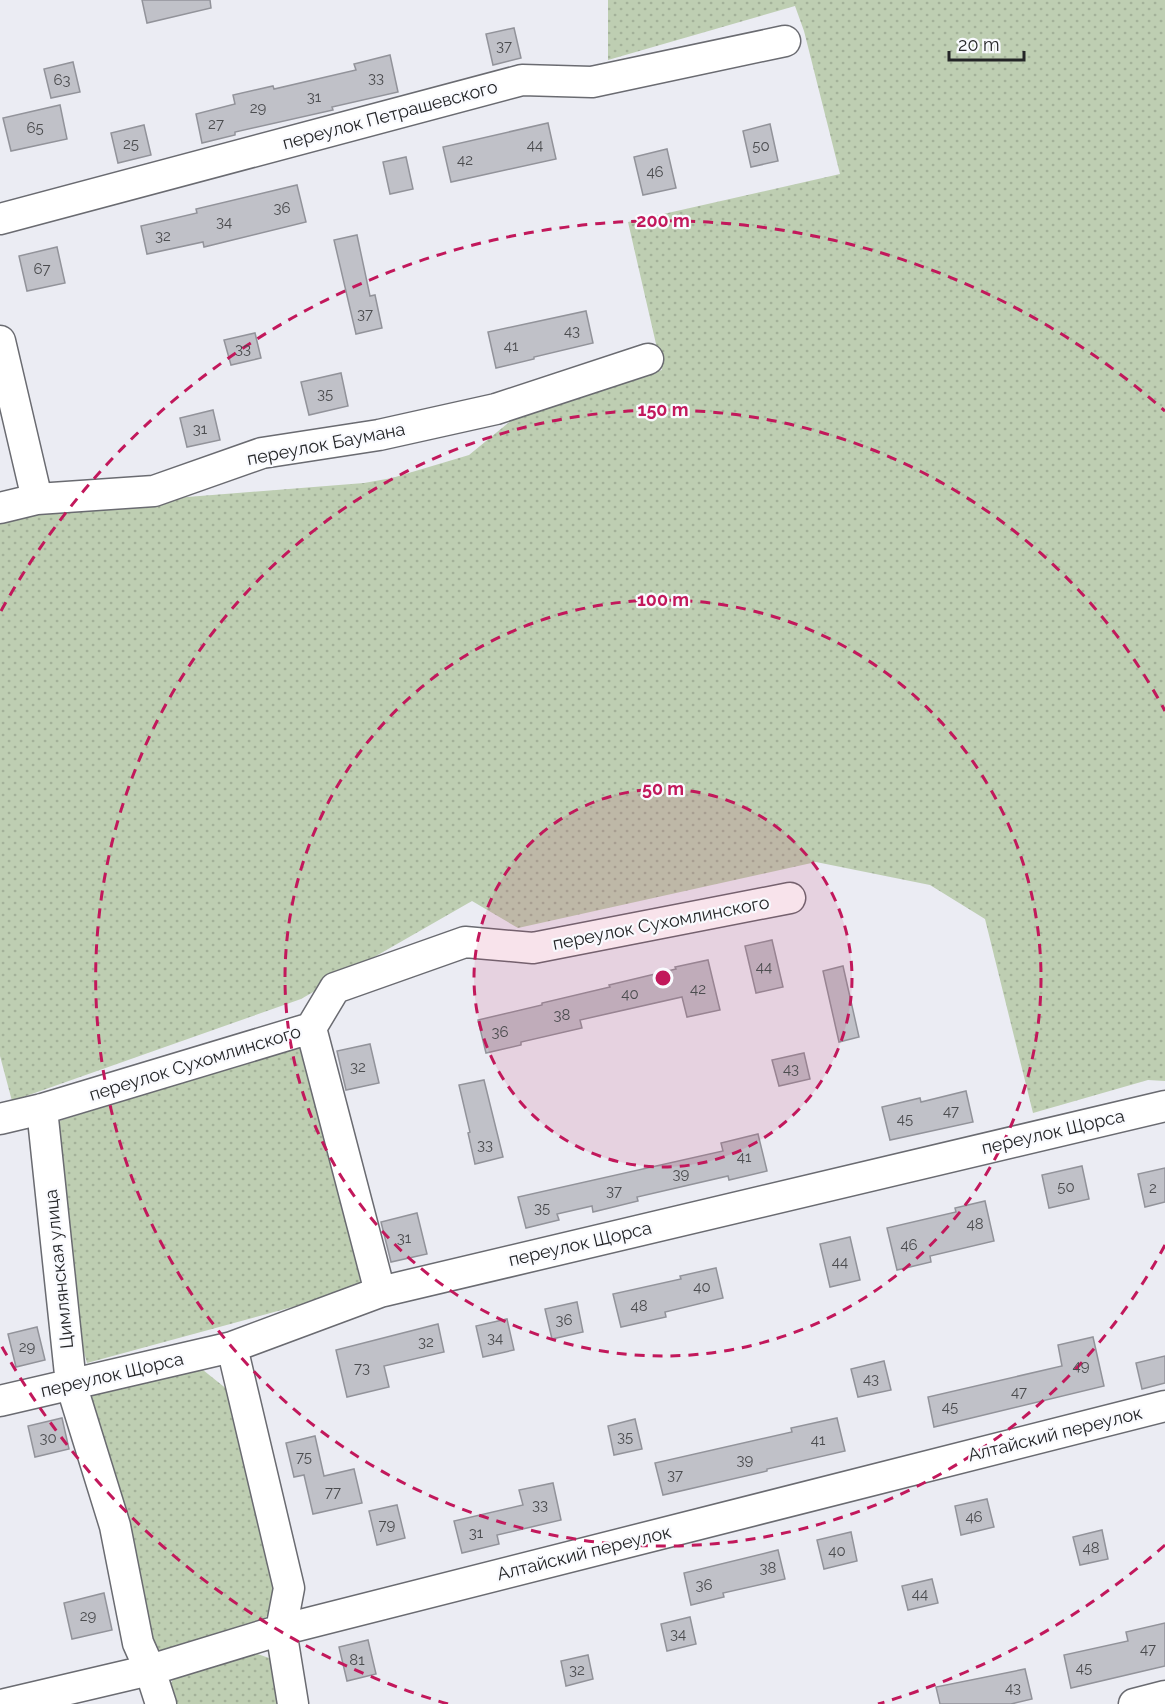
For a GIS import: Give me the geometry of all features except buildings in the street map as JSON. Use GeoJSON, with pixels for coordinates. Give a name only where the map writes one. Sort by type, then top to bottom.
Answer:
{"type":"FeatureCollection","features":[{"type":"Feature","properties":{"kind":"street","name":"переулок Петрашевского"},"geometry":{"type":"LineString","coordinates":[[0,219],[522,80],[592,82],[785,41]]}},
{"type":"Feature","properties":{"kind":"street"},"geometry":{"type":"LineString","coordinates":[[0,341],[37,499]]}},
{"type":"Feature","properties":{"kind":"street","name":"переулок Баумана"},"geometry":{"type":"LineString","coordinates":[[0,508],[37,499],[154,491],[262,453],[379,435],[496,409],[648,359]]}},
{"type":"Feature","properties":{"kind":"street","name":"переулок Сухомлинского"},"geometry":{"type":"LineString","coordinates":[[0,1119],[42,1109],[311,1028],[334,988],[465,942],[533,948],[789,898]]}},
{"type":"Feature","properties":{"kind":"street"},"geometry":{"type":"LineString","coordinates":[[311,1028],[380,1292]]}},
{"type":"Feature","properties":{"kind":"street","name":"переулок Щорса"},"geometry":{"type":"LineString","coordinates":[[0,1401],[232,1347],[380,1292],[1165,1106]]}},
{"type":"Feature","properties":{"kind":"street","name":"Цимлянская улица"},"geometry":{"type":"LineString","coordinates":[[42,1109],[71,1384],[115,1526],[138,1643],[161,1704]]}},
{"type":"Feature","properties":{"kind":"street"},"geometry":{"type":"LineString","coordinates":[[232,1347],[289,1588],[281,1630],[293,1704]]}},
{"type":"Feature","properties":{"kind":"street","name":"Алтайский переулок"},"geometry":{"type":"LineString","coordinates":[[5,1704],[150,1670],[281,1630],[1165,1406]]}},
{"type":"Feature","properties":{"kind":"street"},"geometry":{"type":"LineString","coordinates":[[1134,1704],[1165,1696]]}},
{"type":"Feature","properties":{"kind":"green space"},"geometry":{"type":"Polygon","coordinates":[[[608,0],[1165,0],[1165,1081],[1148,1080],[1033,1113],[985,919],[930,885],[816,862],[518,928],[472,901],[301,999],[12,1101],[0,1056],[0,519],[50,508],[364,483],[392,478],[469,455],[529,406],[662,370],[628,222],[840,174],[804,31],[795,6],[608,60],[608,0]]]}},
{"type":"Feature","properties":{"kind":"green space"},"geometry":{"type":"Polygon","coordinates":[[[302,1044],[362,1288],[87,1363],[79,1335],[56,1122],[302,1044]]]}},
{"type":"Feature","properties":{"kind":"green space"},"geometry":{"type":"Polygon","coordinates":[[[182,1365],[203,1370],[228,1390],[277,1569],[274,1610],[261,1621],[154,1656],[80,1396],[182,1365]]]}},
{"type":"Feature","properties":{"kind":"green space"},"geometry":{"type":"Polygon","coordinates":[[[249,1651],[272,1659],[284,1704],[171,1704],[167,1690],[175,1676],[249,1651]]]}}]}
